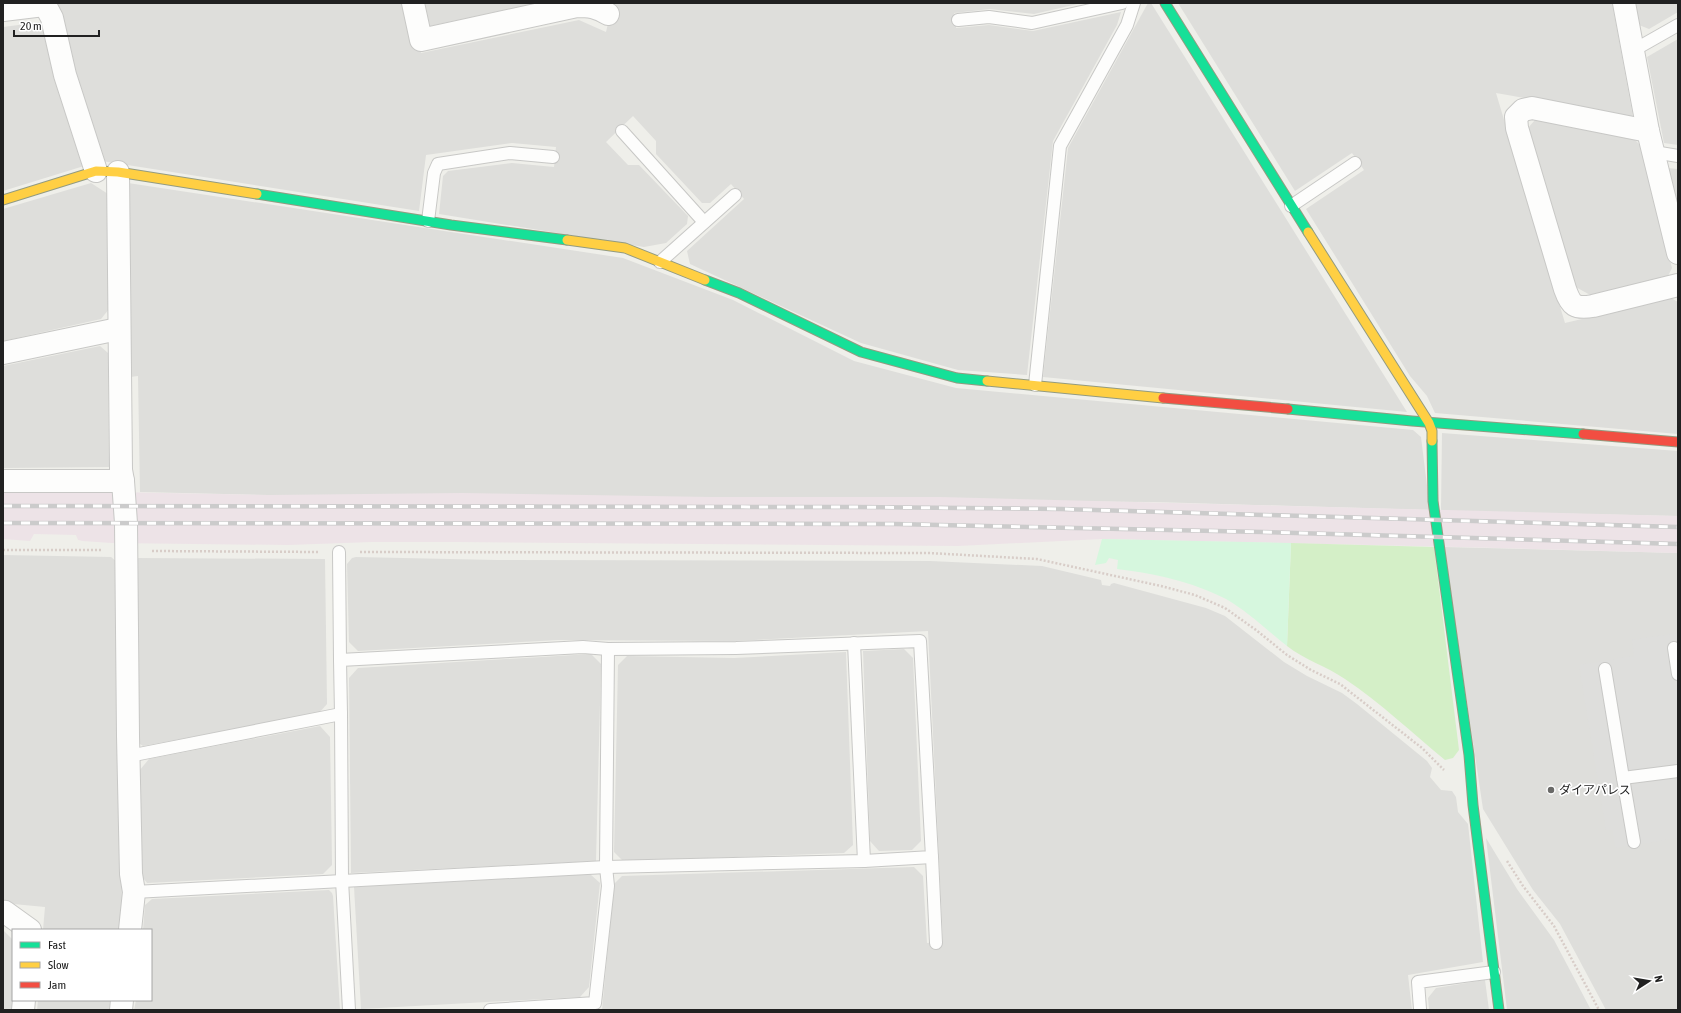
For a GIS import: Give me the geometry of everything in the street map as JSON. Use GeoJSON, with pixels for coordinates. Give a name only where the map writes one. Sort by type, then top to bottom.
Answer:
{"type":"FeatureCollection","features":[{"type":"Feature","properties":{"kind":"street"},"geometry":{"type":"LineString","coordinates":[[413,3],[421,40],[577,6],[602,8]]}},
{"type":"Feature","properties":{"kind":"street"},"geometry":{"type":"LineString","coordinates":[[1165,3],[1291,206],[1429,423],[1432,431],[1434,501],[1469,754],[1473,805],[1499,1010]]}},
{"type":"Feature","properties":{"kind":"street"},"geometry":{"type":"LineString","coordinates":[[1624,3],[1648,131],[1678,253]]}},
{"type":"Feature","properties":{"kind":"street"},"geometry":{"type":"LineString","coordinates":[[3,10],[44,4],[52,18],[65,75],[96,171]]}},
{"type":"Feature","properties":{"kind":"street"},"geometry":{"type":"LineString","coordinates":[[1648,131],[1532,108],[1523,110],[1516,117],[1517,128],[1568,299],[1574,306],[1584,308],[1678,285]]}},
{"type":"Feature","properties":{"kind":"street"},"geometry":{"type":"LineString","coordinates":[[3,200],[96,171],[118,172],[428,221],[625,248],[739,293],[861,352],[957,378],[1429,423],[1440,422],[1678,442]]}},
{"type":"Feature","properties":{"kind":"street"},"geometry":{"type":"LineString","coordinates":[[118,172],[118,329],[121,470],[123,481],[126,550],[131,874],[134,892],[130,929]]}},
{"type":"Feature","properties":{"kind":"street"},"geometry":{"type":"LineString","coordinates":[[3,353],[118,329]]}},
{"type":"Feature","properties":{"kind":"street"},"geometry":{"type":"LineString","coordinates":[[3,481],[123,481]]}},
{"type":"Feature","properties":{"kind":"street"},"geometry":{"type":"LineString","coordinates":[[3,913],[5,912],[29,929]]}},
{"type":"Feature","properties":{"kind":"lane"},"geometry":{"type":"LineString","coordinates":[[958,20],[989,17],[1032,23],[1122,3]]}},
{"type":"Feature","properties":{"kind":"lane"},"geometry":{"type":"LineString","coordinates":[[1035,385],[1060,146],[1127,25],[1134,3]]}},
{"type":"Feature","properties":{"kind":"lane"},"geometry":{"type":"LineString","coordinates":[[1634,50],[1678,25]]}},
{"type":"Feature","properties":{"kind":"lane"},"geometry":{"type":"LineString","coordinates":[[622,131],[704,222]]}},
{"type":"Feature","properties":{"kind":"lane"},"geometry":{"type":"LineString","coordinates":[[1654,152],[1678,156]]}},
{"type":"Feature","properties":{"kind":"lane"},"geometry":{"type":"LineString","coordinates":[[428,221],[434,173],[438,164],[510,153],[554,157]]}},
{"type":"Feature","properties":{"kind":"lane"},"geometry":{"type":"LineString","coordinates":[[1291,206],[1355,163]]}},
{"type":"Feature","properties":{"kind":"lane"},"geometry":{"type":"LineString","coordinates":[[660,262],[735,195]]}},
{"type":"Feature","properties":{"kind":"lane"},"geometry":{"type":"LineString","coordinates":[[339,552],[342,880],[349,1010]]}},
{"type":"Feature","properties":{"kind":"lane"},"geometry":{"type":"LineString","coordinates":[[340,660],[583,647],[608,649],[736,648],[920,641],[936,943]]}},
{"type":"Feature","properties":{"kind":"lane"},"geometry":{"type":"LineString","coordinates":[[854,643],[864,861]]}},
{"type":"Feature","properties":{"kind":"lane"},"geometry":{"type":"LineString","coordinates":[[1674,648],[1678,674]]}},
{"type":"Feature","properties":{"kind":"lane"},"geometry":{"type":"LineString","coordinates":[[490,1010],[595,1003],[608,886],[606,868],[608,649]]}},
{"type":"Feature","properties":{"kind":"lane"},"geometry":{"type":"LineString","coordinates":[[1605,669],[1634,842]]}},
{"type":"Feature","properties":{"kind":"lane"},"geometry":{"type":"LineString","coordinates":[[129,756],[341,714]]}},
{"type":"Feature","properties":{"kind":"lane"},"geometry":{"type":"LineString","coordinates":[[1623,778],[1678,771]]}},
{"type":"Feature","properties":{"kind":"lane"},"geometry":{"type":"LineString","coordinates":[[134,892],[342,880],[606,868],[864,861],[932,857]]}},
{"type":"Feature","properties":{"kind":"lane"},"geometry":{"type":"LineString","coordinates":[[1420,1009],[1418,982],[1494,972]]}},
{"type":"Feature","properties":{"kind":"path"},"geometry":{"type":"LineString","coordinates":[[3,550],[929,553],[1037,559],[1161,586],[1195,595],[1225,608],[1287,655],[1340,684],[1379,713],[1422,748],[1448,775]]}},
{"type":"Feature","properties":{"kind":"path"},"geometry":{"type":"LineString","coordinates":[[1506,859],[1523,886],[1554,926],[1599,1010]]}},
{"type":"Feature","properties":{"kind":"shaded area"},"geometry":{"type":"Polygon","coordinates":[[[58,3],[402,3],[408,33],[416,31],[421,53],[579,20],[606,32],[613,3],[1082,3],[1034,14],[990,9],[954,13],[956,28],[989,25],[1033,31],[1121,12],[1117,25],[1053,141],[1027,375],[958,370],[861,343],[690,264],[687,251],[744,199],[731,184],[710,203],[702,203],[656,154],[656,141],[633,116],[606,142],[628,165],[639,165],[688,216],[687,224],[666,243],[644,247],[439,214],[443,176],[448,171],[512,163],[554,167],[556,147],[512,143],[426,155],[419,211],[102,161],[73,71],[60,18],[58,3]]]}},
{"type":"Feature","properties":{"kind":"shaded area"},"geometry":{"type":"Polygon","coordinates":[[[425,3],[537,3],[430,26],[425,3]]]}},
{"type":"Feature","properties":{"kind":"shaded area"},"geometry":{"type":"Polygon","coordinates":[[[1148,3],[1151,3],[1407,412],[1043,377],[1068,148],[1148,3]]]}},
{"type":"Feature","properties":{"kind":"shaded area"},"geometry":{"type":"Polygon","coordinates":[[[1178,3],[1612,3],[1633,117],[1496,93],[1565,323],[1671,298],[1678,302],[1678,434],[1435,413],[1427,396],[1410,376],[1306,209],[1364,170],[1352,153],[1295,191],[1178,3]]]}},
{"type":"Feature","properties":{"kind":"shaded area"},"geometry":{"type":"Polygon","coordinates":[[[1634,3],[1678,3],[1678,12],[1649,29],[1639,25],[1634,3]]]}},
{"type":"Feature","properties":{"kind":"shaded area"},"geometry":{"type":"Polygon","coordinates":[[[42,22],[84,166],[3,191],[3,27],[42,22]]]}},
{"type":"Feature","properties":{"kind":"shaded area"},"geometry":{"type":"Polygon","coordinates":[[[1678,39],[1678,145],[1664,143],[1647,57],[1678,39]]]}},
{"type":"Feature","properties":{"kind":"shaded area"},"geometry":{"type":"Polygon","coordinates":[[[1535,120],[1633,138],[1641,146],[1672,268],[1667,278],[1592,296],[1574,286],[1528,128],[1535,120]]]}},
{"type":"Feature","properties":{"kind":"shaded area"},"geometry":{"type":"Polygon","coordinates":[[[1667,168],[1678,169],[1678,210],[1667,168]]]}},
{"type":"Feature","properties":{"kind":"shaded area"},"geometry":{"type":"Polygon","coordinates":[[[91,183],[108,194],[109,309],[101,319],[3,341],[3,209],[91,183]]]}},
{"type":"Feature","properties":{"kind":"shaded area"},"geometry":{"type":"Polygon","coordinates":[[[128,183],[623,258],[733,300],[854,361],[956,388],[1413,430],[1421,437],[1430,510],[1154,502],[268,495],[140,492],[138,376],[130,377],[128,183]]]}},
{"type":"Feature","properties":{"kind":"shaded area"},"geometry":{"type":"Polygon","coordinates":[[[100,346],[108,353],[109,467],[3,468],[3,366],[100,346]]]}},
{"type":"Feature","properties":{"kind":"shaded area"},"geometry":{"type":"Polygon","coordinates":[[[1442,433],[1678,451],[1678,516],[1441,511],[1442,433]]]}},
{"type":"Feature","properties":{"kind":"shaded area"},"geometry":{"type":"Polygon","coordinates":[[[113,492],[268,495],[462,493],[712,497],[940,497],[1678,516],[1678,553],[1102,539],[958,546],[458,542],[372,542],[288,545],[112,543],[78,540],[76,535],[34,534],[30,541],[3,539],[3,493],[113,492]]]}},
{"type":"Feature","properties":{"kind":"shaded area"},"geometry":{"type":"Polygon","coordinates":[[[1444,547],[1678,553],[1678,1010],[1606,1010],[1560,924],[1533,890],[1483,809],[1444,547]]]}},
{"type":"Feature","properties":{"kind":"shaded area"},"geometry":{"type":"Polygon","coordinates":[[[3,555],[111,557],[117,562],[122,908],[119,929],[43,929],[45,907],[3,903],[3,555]]]}},
{"type":"Feature","properties":{"kind":"shaded area"},"geometry":{"type":"Polygon","coordinates":[[[137,558],[325,559],[327,704],[319,713],[143,746],[134,740],[137,558]]]}},
{"type":"Feature","properties":{"kind":"shaded area"},"geometry":{"type":"Polygon","coordinates":[[[352,558],[497,560],[930,561],[1042,566],[1101,580],[1102,585],[1110,586],[1114,583],[1206,608],[1225,616],[1284,662],[1307,676],[1342,693],[1357,704],[1427,761],[1432,768],[1430,777],[1441,790],[1452,791],[1456,797],[1458,812],[1468,824],[1483,962],[1408,975],[1412,1010],[602,1010],[614,884],[622,876],[914,867],[923,876],[927,943],[943,941],[928,631],[734,641],[558,640],[358,651],[349,642],[347,564],[352,558]]]}},
{"type":"Feature","properties":{"kind":"shaded area"},"geometry":{"type":"Polygon","coordinates":[[[1678,633],[1678,838],[1615,848],[1612,830],[1606,830],[1579,665],[1634,656],[1632,640],[1678,633]]]}},
{"type":"Feature","properties":{"kind":"shaded area"},"geometry":{"type":"Polygon","coordinates":[[[904,649],[913,658],[921,841],[912,850],[879,851],[870,841],[863,651],[904,649]]]}},
{"type":"Feature","properties":{"kind":"shaded area"},"geometry":{"type":"Polygon","coordinates":[[[846,652],[853,845],[844,853],[623,861],[614,852],[618,665],[627,656],[734,658],[846,652]]]}},
{"type":"Feature","properties":{"kind":"shaded area"},"geometry":{"type":"Polygon","coordinates":[[[591,654],[601,664],[596,861],[351,873],[349,678],[358,668],[591,654]]]}},
{"type":"Feature","properties":{"kind":"shaded area"},"geometry":{"type":"Polygon","coordinates":[[[320,726],[330,737],[332,865],[323,874],[147,883],[140,874],[139,771],[149,759],[320,726]]]}},
{"type":"Feature","properties":{"kind":"shaded area"},"geometry":{"type":"Polygon","coordinates":[[[1486,838],[1517,889],[1554,940],[1591,1010],[1507,1010],[1486,838]]]}},
{"type":"Feature","properties":{"kind":"shaded area"},"geometry":{"type":"Polygon","coordinates":[[[590,874],[600,883],[589,987],[580,997],[361,1009],[354,887],[590,874]]]}},
{"type":"Feature","properties":{"kind":"shaded area"},"geometry":{"type":"Polygon","coordinates":[[[329,890],[333,896],[340,1010],[134,1010],[136,1001],[152,1001],[152,929],[143,929],[145,905],[152,899],[329,890]]]}},
{"type":"Feature","properties":{"kind":"shaded area"},"geometry":{"type":"Polygon","coordinates":[[[3,930],[12,939],[12,1001],[12,1010],[3,1010],[3,930]]]}},
{"type":"Feature","properties":{"kind":"shaded area"},"geometry":{"type":"Polygon","coordinates":[[[1485,980],[1489,1010],[1424,1010],[1429,1009],[1428,998],[1436,988],[1485,980]]]}},
{"type":"Feature","properties":{"kind":"shaded area"},"geometry":{"type":"Polygon","coordinates":[[[38,1001],[110,1001],[109,1010],[37,1010],[38,1001]]]}},
{"type":"Feature","properties":{"kind":"green space"},"geometry":{"type":"Polygon","coordinates":[[[1102,539],[1291,543],[1287,646],[1242,609],[1226,599],[1199,587],[1146,573],[1117,569],[1118,560],[1109,558],[1106,563],[1095,565],[1102,539]]]}},
{"type":"Feature","properties":{"kind":"green space"},"geometry":{"type":"Polygon","coordinates":[[[1291,543],[1434,547],[1459,750],[1453,758],[1445,760],[1358,688],[1338,674],[1287,646],[1291,543]]]}},
{"type":"Feature","properties":{"kind":"railway"},"geometry":{"type":"LineString","coordinates":[[3,506],[854,507],[1061,509],[1678,527]]}},
{"type":"Feature","properties":{"kind":"railway"},"geometry":{"type":"LineString","coordinates":[[3,523],[895,524],[1263,532],[1678,544]]}},
{"type":"Feature","properties":{"kind":"traffic: fast"},"geometry":{"type":"LineString","coordinates":[[1165,3],[1308,232]]}},
{"type":"Feature","properties":{"kind":"traffic: fast"},"geometry":{"type":"LineString","coordinates":[[257,194],[451,225],[567,240]]}},
{"type":"Feature","properties":{"kind":"traffic: fast"},"geometry":{"type":"LineString","coordinates":[[705,280],[739,293],[861,352],[957,378],[987,381]]}},
{"type":"Feature","properties":{"kind":"traffic: fast"},"geometry":{"type":"LineString","coordinates":[[1288,409],[1412,421],[1583,434]]}},
{"type":"Feature","properties":{"kind":"traffic: fast"},"geometry":{"type":"LineString","coordinates":[[1432,441],[1433,501],[1469,755],[1473,805],[1499,1010]]}},
{"type":"Feature","properties":{"kind":"traffic: slow"},"geometry":{"type":"LineString","coordinates":[[3,200],[96,171],[118,172],[257,194]]}},
{"type":"Feature","properties":{"kind":"traffic: slow"},"geometry":{"type":"LineString","coordinates":[[1308,232],[1429,423],[1432,431],[1432,441]]}},
{"type":"Feature","properties":{"kind":"traffic: slow"},"geometry":{"type":"LineString","coordinates":[[567,240],[625,248],[705,280]]}},
{"type":"Feature","properties":{"kind":"traffic: slow"},"geometry":{"type":"LineString","coordinates":[[987,381],[1163,398]]}},
{"type":"Feature","properties":{"kind":"traffic: jam"},"geometry":{"type":"LineString","coordinates":[[1163,398],[1288,409]]}},
{"type":"Feature","properties":{"kind":"traffic: jam"},"geometry":{"type":"LineString","coordinates":[[1583,434],[1678,442]]}},
{"type":"Feature","properties":{"kind":"place","name":"ダイアパレス"},"geometry":{"type":"Point","coordinates":[1551,790]}}]}
